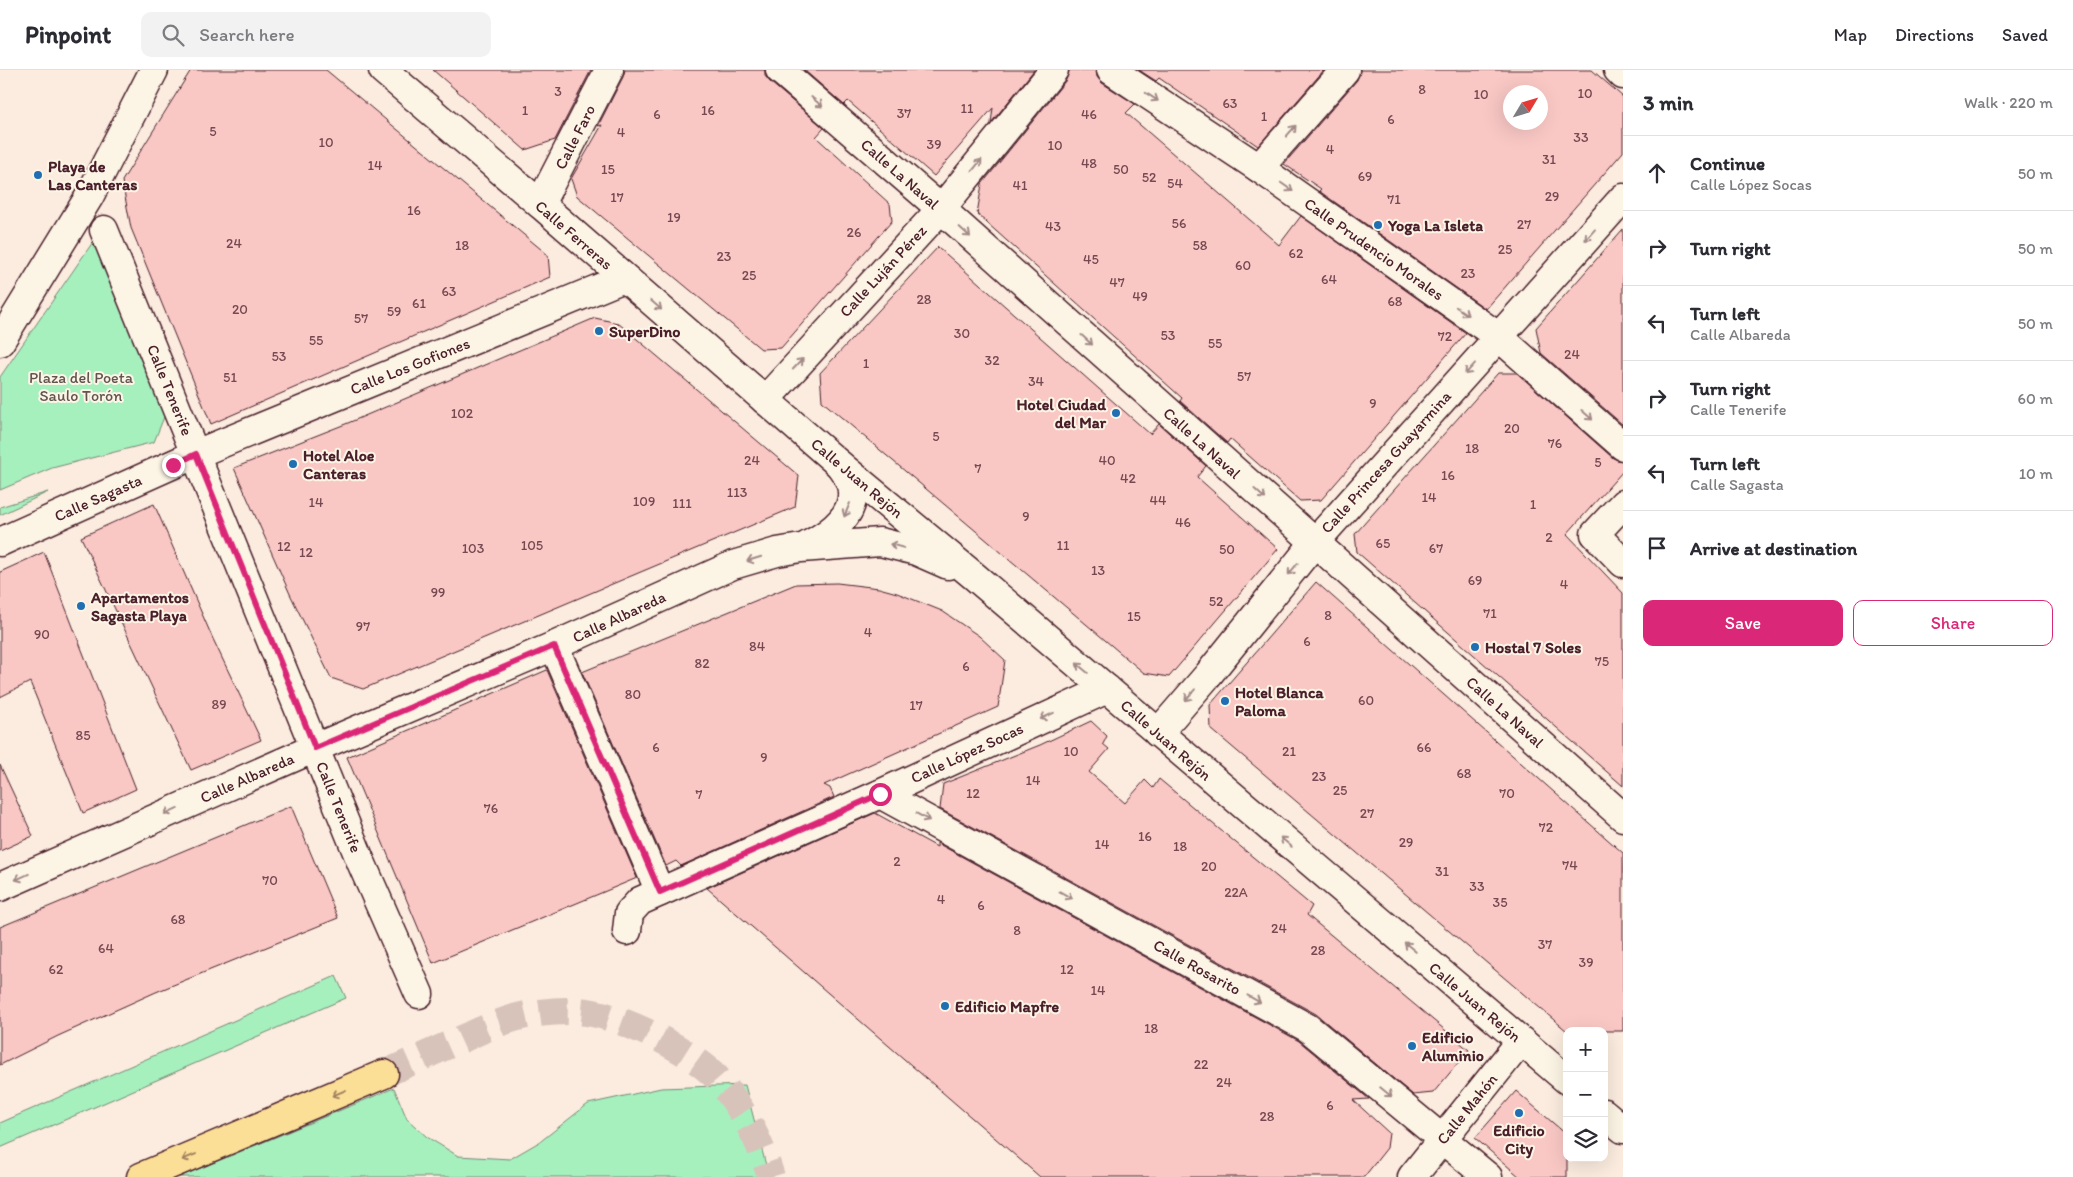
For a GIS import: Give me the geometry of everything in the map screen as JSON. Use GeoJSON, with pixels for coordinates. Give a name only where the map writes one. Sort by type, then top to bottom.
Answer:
{"type":"FeatureCollection","features":[{"type":"Feature","properties":{"kind":"highway"},"geometry":{"type":"LineString","coordinates":[[141,1177],[384,1074]]}},
{"type":"Feature","properties":{"kind":"street"},"geometry":{"type":"LineString","coordinates":[[0,342],[89,197],[154,70]]}},
{"type":"Feature","properties":{"kind":"street","name":"Calle Ferreras"},"geometry":{"type":"LineString","coordinates":[[383,70],[765,400]]}},
{"type":"Feature","properties":{"kind":"street","name":"Calle Faro"},"geometry":{"type":"LineString","coordinates":[[540,204],[609,70]]}},
{"type":"Feature","properties":{"kind":"street","name":"Calle La Naval"},"geometry":{"type":"LineString","coordinates":[[780,70],[941,209],[1623,817]]}},
{"type":"Feature","properties":{"kind":"street","name":"Calle Luján Pérez"},"geometry":{"type":"LineString","coordinates":[[765,400],[941,209],[1054,70]]}},
{"type":"Feature","properties":{"kind":"street","name":"Calle Prudencio Morales"},"geometry":{"type":"LineString","coordinates":[[1111,70],[1259,168],[1499,336],[1623,446]]}},
{"type":"Feature","properties":{"kind":"street"},"geometry":{"type":"LineString","coordinates":[[1259,168],[1345,70]]}},
{"type":"Feature","properties":{"kind":"street"},"geometry":{"type":"LineString","coordinates":[[1618,70],[1623,75]]}},
{"type":"Feature","properties":{"kind":"street","name":"Calle Princesa Guayarmina"},"geometry":{"type":"LineString","coordinates":[[1158,733],[1315,542],[1623,198]]}},
{"type":"Feature","properties":{"kind":"street","name":"Calle Tenerife"},"geometry":{"type":"LineString","coordinates":[[104,230],[361,862],[420,994]]}},
{"type":"Feature","properties":{"kind":"street","name":"Calle Los Gofiones"},"geometry":{"type":"LineString","coordinates":[[196,454],[624,278]]}},
{"type":"Feature","properties":{"kind":"street","name":"Calle Juan Rejón"},"geometry":{"type":"LineString","coordinates":[[765,400],[1563,1077]]}},
{"type":"Feature","properties":{"kind":"street","name":"Calle Sagasta"},"geometry":{"type":"LineString","coordinates":[[0,542],[196,454]]}},
{"type":"Feature","properties":{"kind":"street","name":"Calle Albareda"},"geometry":{"type":"LineString","coordinates":[[801,548],[821,539],[836,528],[845,517],[852,494],[850,482],[840,465]]}},
{"type":"Feature","properties":{"kind":"street"},"geometry":{"type":"LineString","coordinates":[[1623,504],[1595,534],[1623,563]]}},
{"type":"Feature","properties":{"kind":"street","name":"Calle Albareda"},"geometry":{"type":"LineString","coordinates":[[0,887],[315,748],[554,646],[733,565],[777,552],[801,548],[880,542],[916,551],[974,576]]}},
{"type":"Feature","properties":{"kind":"street"},"geometry":{"type":"LineString","coordinates":[[554,646],[660,892]]}},
{"type":"Feature","properties":{"kind":"street","name":"Calle López Socas"},"geometry":{"type":"LineString","coordinates":[[626,932],[629,914],[640,901],[880,794],[1107,689]]}},
{"type":"Feature","properties":{"kind":"street","name":"Calle Rosarito"},"geometry":{"type":"LineString","coordinates":[[880,794],[1308,1028],[1488,1177]]}},
{"type":"Feature","properties":{"kind":"street","name":"Calle Mahón"},"geometry":{"type":"LineString","coordinates":[[1414,1176],[1521,1041]]}},
{"type":"Feature","properties":{"kind":"street"},"geometry":{"type":"LineString","coordinates":[[1608,1116],[1623,1129]]}},
{"type":"Feature","properties":{"kind":"green space","name":"Plaza del Poeta Saulo Torón"},"geometry":{"type":"Polygon","coordinates":[[[97,236],[168,407],[154,442],[52,468],[0,490],[0,377],[97,236]]]}},
{"type":"Feature","properties":{"kind":"green space"},"geometry":{"type":"Polygon","coordinates":[[[48,492],[0,515],[0,507],[48,492]]]}},
{"type":"Feature","properties":{"kind":"green space"},"geometry":{"type":"Polygon","coordinates":[[[336,976],[346,998],[0,1148],[0,1123],[336,976]]]}},
{"type":"Feature","properties":{"kind":"green space"},"geometry":{"type":"Polygon","coordinates":[[[745,1085],[769,1177],[179,1177],[394,1088],[407,1119],[427,1137],[458,1156],[510,1159],[541,1141],[588,1104],[661,1088],[745,1085]]]}},
{"type":"Feature","properties":{"kind":"building"},"geometry":{"type":"Polygon","coordinates":[[[191,70],[326,70],[548,255],[550,277],[211,424],[131,228],[122,181],[191,70]]]}},
{"type":"Feature","properties":{"kind":"building"},"geometry":{"type":"Polygon","coordinates":[[[433,70],[591,70],[555,140],[525,150],[433,70]]]}},
{"type":"Feature","properties":{"kind":"building"},"geometry":{"type":"Polygon","coordinates":[[[625,70],[765,70],[765,76],[770,82],[824,128],[816,137],[890,204],[892,221],[781,348],[761,349],[577,196],[571,179],[602,125],[598,126],[625,70]]]}},
{"type":"Feature","properties":{"kind":"building"},"geometry":{"type":"Polygon","coordinates":[[[804,70],[1034,70],[991,123],[993,108],[934,176],[848,101],[844,105],[804,70]]]}},
{"type":"Feature","properties":{"kind":"building"},"geometry":{"type":"Polygon","coordinates":[[[1069,70],[1096,70],[1097,77],[1102,83],[1135,104],[1126,113],[1279,245],[1301,216],[1466,333],[1321,500],[1300,501],[1230,439],[1227,443],[1180,401],[1182,398],[977,214],[982,184],[1066,80],[1069,70]]]}},
{"type":"Feature","properties":{"kind":"building"},"geometry":{"type":"Polygon","coordinates":[[[1139,70],[1324,70],[1258,146],[1159,78],[1156,81],[1139,70]]]}},
{"type":"Feature","properties":{"kind":"building"},"geometry":{"type":"Polygon","coordinates":[[[1360,70],[1592,70],[1623,97],[1623,152],[1486,309],[1319,191],[1321,189],[1284,164],[1357,80],[1360,70]]]}},
{"type":"Feature","properties":{"kind":"building"},"geometry":{"type":"Polygon","coordinates":[[[1623,229],[1623,425],[1541,353],[1536,328],[1623,229]]]}},
{"type":"Feature","properties":{"kind":"building"},"geometry":{"type":"Polygon","coordinates":[[[938,247],[1150,434],[1159,424],[1206,466],[1197,477],[1278,549],[1169,677],[1144,673],[822,401],[820,373],[938,247]]]}},
{"type":"Feature","properties":{"kind":"building"},"geometry":{"type":"Polygon","coordinates":[[[595,318],[618,323],[799,476],[795,507],[363,689],[331,678],[290,594],[234,468],[348,423],[595,318]]]}},
{"type":"Feature","properties":{"kind":"building"},"geometry":{"type":"Polygon","coordinates":[[[1498,373],[1517,373],[1613,458],[1623,461],[1623,471],[1567,534],[1623,593],[1623,786],[1357,552],[1355,534],[1498,373]]]}},
{"type":"Feature","properties":{"kind":"building"},"geometry":{"type":"Polygon","coordinates":[[[154,504],[213,639],[261,740],[191,770],[81,537],[154,504]]]}},
{"type":"Feature","properties":{"kind":"building"},"geometry":{"type":"Polygon","coordinates":[[[44,552],[136,789],[83,813],[30,682],[0,697],[0,572],[44,552]]]}},
{"type":"Feature","properties":{"kind":"building"},"geometry":{"type":"Polygon","coordinates":[[[1316,582],[1623,853],[1623,1031],[1608,1031],[1608,1027],[1563,1028],[1211,729],[1210,705],[1316,582]]]}},
{"type":"Feature","properties":{"kind":"building"},"geometry":{"type":"Polygon","coordinates":[[[837,583],[879,588],[897,593],[942,611],[979,636],[1005,660],[998,707],[824,785],[830,788],[834,797],[681,866],[676,861],[666,866],[582,672],[796,584],[837,583]]]}},
{"type":"Feature","properties":{"kind":"building"},"geometry":{"type":"Polygon","coordinates":[[[547,670],[637,878],[433,963],[347,757],[547,670]]]}},
{"type":"Feature","properties":{"kind":"building"},"geometry":{"type":"Polygon","coordinates":[[[1091,721],[1107,736],[1103,744],[1109,749],[1089,772],[1125,803],[1145,780],[1153,788],[1159,779],[1312,906],[1307,915],[1469,1050],[1433,1093],[1413,1095],[1316,1014],[940,809],[943,784],[1040,745],[1091,721]]]}},
{"type":"Feature","properties":{"kind":"building"},"geometry":{"type":"Polygon","coordinates":[[[0,765],[33,836],[0,851],[0,765]]]}},
{"type":"Feature","properties":{"kind":"building"},"geometry":{"type":"Polygon","coordinates":[[[291,806],[338,918],[156,992],[58,1036],[0,1065],[0,927],[291,806]]]}},
{"type":"Feature","properties":{"kind":"building"},"geometry":{"type":"Polygon","coordinates":[[[875,813],[937,847],[937,843],[1299,1041],[1369,1099],[1353,1100],[1389,1133],[1387,1148],[1364,1177],[1040,1177],[707,888],[875,813]]]}},
{"type":"Feature","properties":{"kind":"building","name":"Edificio City"},"geometry":{"type":"Polygon","coordinates":[[[1516,1091],[1563,1132],[1563,1162],[1567,1162],[1567,1177],[1520,1177],[1475,1138],[1516,1091]]]}},
{"type":"Feature","properties":{"kind":"tunnel"},"geometry":{"type":"LineString","coordinates":[[384,1074],[488,1027],[518,1017],[562,1011],[602,1015],[656,1037],[691,1057],[717,1078],[742,1112],[756,1137],[771,1177]]}},
{"type":"Feature","properties":{"kind":"place","name":"Playa de Las Canteras"},"geometry":{"type":"Point","coordinates":[38,175]}},
{"type":"Feature","properties":{"kind":"place","name":"Yoga La Isleta"},"geometry":{"type":"Point","coordinates":[1378,225]}},
{"type":"Feature","properties":{"kind":"place","name":"SuperDino"},"geometry":{"type":"Point","coordinates":[599,331]}},
{"type":"Feature","properties":{"kind":"place","name":"Hotel Ciudad del Mar"},"geometry":{"type":"Point","coordinates":[1116,413]}},
{"type":"Feature","properties":{"kind":"place","name":"Hotel Aloe Canteras"},"geometry":{"type":"Point","coordinates":[293,464]}},
{"type":"Feature","properties":{"kind":"place","name":"Apartamentos Sagasta Playa"},"geometry":{"type":"Point","coordinates":[81,606]}},
{"type":"Feature","properties":{"kind":"place","name":"Hostal 7 Soles"},"geometry":{"type":"Point","coordinates":[1475,647]}},
{"type":"Feature","properties":{"kind":"place","name":"Hotel Blanca Paloma"},"geometry":{"type":"Point","coordinates":[1225,701]}},
{"type":"Feature","properties":{"kind":"place","name":"Edificio Mapfre"},"geometry":{"type":"Point","coordinates":[945,1006]}},
{"type":"Feature","properties":{"kind":"place","name":"Edificio Aluminio"},"geometry":{"type":"Point","coordinates":[1412,1046]}},
{"type":"Feature","properties":{"kind":"place","name":"Edificio City"},"geometry":{"type":"Point","coordinates":[1519,1113]}},
{"type":"Feature","properties":{"kind":"route"},"geometry":{"type":"LineString","coordinates":[[173,465],[196,454],[315,748],[554,646],[660,892],[880,794]]}}]}
